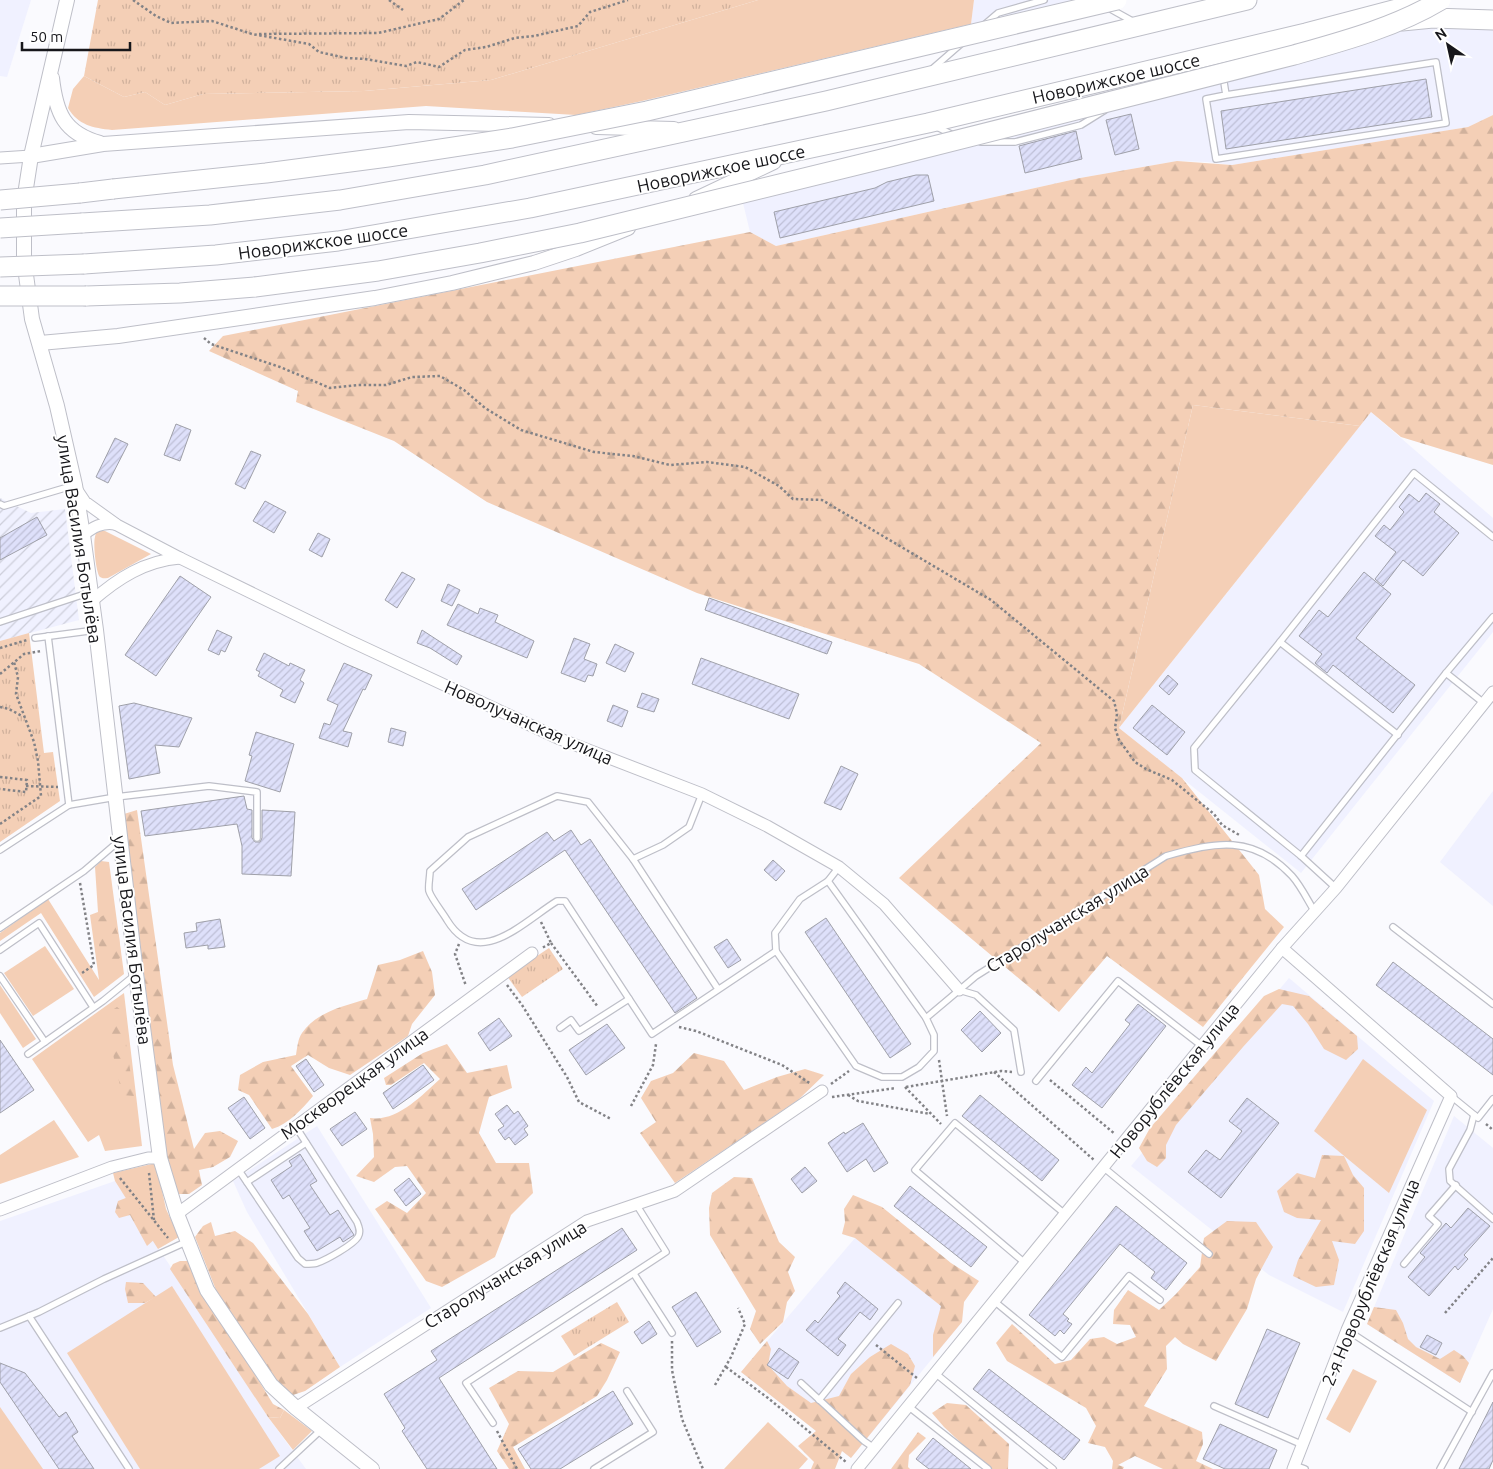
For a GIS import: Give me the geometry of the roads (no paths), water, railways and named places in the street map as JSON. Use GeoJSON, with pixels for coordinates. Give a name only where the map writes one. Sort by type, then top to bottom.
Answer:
{"type":"FeatureCollection","features":[{"type":"Feature","properties":{"kind":"highway"},"geometry":{"type":"LineString","coordinates":[[0,200],[266,173],[512,138],[647,112],[1117,0]]}},
{"type":"Feature","properties":{"kind":"highway"},"geometry":{"type":"LineString","coordinates":[[0,228],[210,215],[340,200],[485,175],[700,130],[1247,0]]}},
{"type":"Feature","properties":{"kind":"highway","name":"Новорижское шоссе"},"geometry":{"type":"LineString","coordinates":[[0,267],[84,264],[216,255],[338,241],[530,208],[1147,75],[1220,61],[1306,33],[1430,0]]}},
{"type":"Feature","properties":{"kind":"highway"},"geometry":{"type":"LineString","coordinates":[[0,296],[180,294],[255,287],[378,271],[480,254],[580,233],[890,157],[1347,41],[1393,24],[1441,0]]}},
{"type":"Feature","properties":{"kind":"highway"},"geometry":{"type":"LineString","coordinates":[[1306,33],[1374,23],[1433,18],[1493,20]]}},
{"type":"Feature","properties":{"kind":"street","name":"улица Василия Ботылёва"},"geometry":{"type":"LineString","coordinates":[[67,0],[31,156],[24,201],[24,260],[32,319],[57,406],[75,485],[92,596],[136,973],[154,1158],[178,1214],[182,1244],[207,1290],[271,1385],[296,1408],[372,1469]]}},
{"type":"Feature","properties":{"kind":"street"},"geometry":{"type":"LineString","coordinates":[[50,67],[54,100],[67,126],[82,137],[103,144]]}},
{"type":"Feature","properties":{"kind":"street"},"geometry":{"type":"LineString","coordinates":[[0,158],[31,156],[103,144],[409,122],[700,130]]}},
{"type":"Feature","properties":{"kind":"street"},"geometry":{"type":"LineString","coordinates":[[40,343],[118,336],[375,298],[452,283],[534,263],[576,250],[678,207],[791,153]]}},
{"type":"Feature","properties":{"kind":"street","name":"Новолучанская улица"},"geometry":{"type":"LineString","coordinates":[[75,485],[85,502],[117,525],[180,558],[348,640],[560,738],[702,794],[767,826],[839,868],[884,904],[959,990]]}},
{"type":"Feature","properties":{"kind":"street"},"geometry":{"type":"LineString","coordinates":[[83,535],[99,525],[108,523],[117,525]]}},
{"type":"Feature","properties":{"kind":"street"},"geometry":{"type":"LineString","coordinates":[[92,596],[125,575],[164,559],[180,558]]}},
{"type":"Feature","properties":{"kind":"street","name":"Новорублёвская улица"},"geometry":{"type":"LineString","coordinates":[[852,1466],[874,1448],[1282,948],[1336,888],[1493,692]]}},
{"type":"Feature","properties":{"kind":"street"},"geometry":{"type":"LineString","coordinates":[[1282,948],[1452,1096]]}},
{"type":"Feature","properties":{"kind":"street","name":"Москворецкая улица"},"geometry":{"type":"LineString","coordinates":[[178,1214],[532,953]]}},
{"type":"Feature","properties":{"kind":"street","name":"Старолучанская улица"},"geometry":{"type":"LineString","coordinates":[[296,1408],[587,1221],[675,1190],[822,1091]]}},
{"type":"Feature","properties":{"kind":"street","name":"2-я Новорублёвская улица"},"geometry":{"type":"LineString","coordinates":[[1297,1468],[1303,1444],[1347,1330],[1452,1096]]}},
{"type":"Feature","properties":{"kind":"street"},"geometry":{"type":"LineString","coordinates":[[0,1210],[112,1167],[154,1158]]}},
{"type":"Feature","properties":{"kind":"lane"},"geometry":{"type":"LineString","coordinates":[[919,79],[998,13],[1044,0]]}},
{"type":"Feature","properties":{"kind":"lane"},"geometry":{"type":"LineString","coordinates":[[1092,0],[1140,26]]}},
{"type":"Feature","properties":{"kind":"lane"},"geometry":{"type":"LineString","coordinates":[[1220,61],[1226,95]]}},
{"type":"Feature","properties":{"kind":"lane"},"geometry":{"type":"LineString","coordinates":[[1436,62],[1446,123],[1216,159],[1206,98],[1226,95],[1436,62]]}},
{"type":"Feature","properties":{"kind":"lane"},"geometry":{"type":"LineString","coordinates":[[928,123],[967,142],[1015,142],[1082,125],[1120,100],[1133,88]]}},
{"type":"Feature","properties":{"kind":"lane"},"geometry":{"type":"LineString","coordinates":[[1336,888],[1195,770],[1194,748],[1414,474],[1493,537]]}},
{"type":"Feature","properties":{"kind":"lane"},"geometry":{"type":"LineString","coordinates":[[0,504],[4,506],[75,485]]}},
{"type":"Feature","properties":{"kind":"lane"},"geometry":{"type":"LineString","coordinates":[[0,622],[92,596]]}},
{"type":"Feature","properties":{"kind":"lane"},"geometry":{"type":"LineString","coordinates":[[1300,856],[1493,617]]}},
{"type":"Feature","properties":{"kind":"lane"},"geometry":{"type":"LineString","coordinates":[[35,638],[96,630]]}},
{"type":"Feature","properties":{"kind":"lane"},"geometry":{"type":"LineString","coordinates":[[48,636],[69,804]]}},
{"type":"Feature","properties":{"kind":"lane"},"geometry":{"type":"LineString","coordinates":[[1280,642],[1398,735]]}},
{"type":"Feature","properties":{"kind":"lane"},"geometry":{"type":"LineString","coordinates":[[1446,673],[1485,704]]}},
{"type":"Feature","properties":{"kind":"lane"},"geometry":{"type":"LineString","coordinates":[[0,850],[69,804],[209,786],[257,792],[257,838]]}},
{"type":"Feature","properties":{"kind":"lane"},"geometry":{"type":"LineString","coordinates":[[633,860],[663,846],[689,827],[702,794]]}},
{"type":"Feature","properties":{"kind":"lane"},"geometry":{"type":"LineString","coordinates":[[718,989],[633,860],[588,802],[557,796],[468,837],[430,871],[429,891],[453,930],[461,938],[480,943],[501,939],[537,913],[557,901],[564,901],[652,1034],[776,950]]}},
{"type":"Feature","properties":{"kind":"lane"},"geometry":{"type":"LineString","coordinates":[[0,928],[79,875],[120,840]]}},
{"type":"Feature","properties":{"kind":"lane","name":"Старолучанская улица"},"geometry":{"type":"LineString","coordinates":[[926,1018],[976,976],[1166,856],[1197,847],[1227,844],[1253,848],[1276,861],[1293,877],[1315,912]]}},
{"type":"Feature","properties":{"kind":"lane"},"geometry":{"type":"LineString","coordinates":[[828,881],[926,1018],[934,1035],[934,1051],[919,1066],[902,1077],[882,1077],[856,1066],[776,950],[775,933],[800,898],[828,881],[839,868]]}},
{"type":"Feature","properties":{"kind":"lane"},"geometry":{"type":"LineString","coordinates":[[0,950],[39,923],[93,1007]]}},
{"type":"Feature","properties":{"kind":"lane"},"geometry":{"type":"LineString","coordinates":[[1393,927],[1493,1004]]}},
{"type":"Feature","properties":{"kind":"lane"},"geometry":{"type":"LineString","coordinates":[[28,1054],[136,973]]}},
{"type":"Feature","properties":{"kind":"lane"},"geometry":{"type":"LineString","coordinates":[[0,976],[44,1042]]}},
{"type":"Feature","properties":{"kind":"lane"},"geometry":{"type":"LineString","coordinates":[[1036,1081],[1118,981],[1202,1046]]}},
{"type":"Feature","properties":{"kind":"lane"},"geometry":{"type":"LineString","coordinates":[[959,990],[976,995],[1014,1030],[1021,1072]]}},
{"type":"Feature","properties":{"kind":"lane"},"geometry":{"type":"LineString","coordinates":[[560,1028],[571,1020],[579,1031],[629,999]]}},
{"type":"Feature","properties":{"kind":"lane"},"geometry":{"type":"LineString","coordinates":[[1452,1096],[1478,1118],[1493,1099]]}},
{"type":"Feature","properties":{"kind":"lane"},"geometry":{"type":"LineString","coordinates":[[1474,1115],[1470,1130],[1450,1168],[1450,1181],[1493,1218]]}},
{"type":"Feature","properties":{"kind":"lane"},"geometry":{"type":"LineString","coordinates":[[1025,1263],[915,1170],[956,1123],[1064,1214]]}},
{"type":"Feature","properties":{"kind":"lane"},"geometry":{"type":"LineString","coordinates":[[238,1169],[298,1258],[305,1264],[315,1264],[352,1242],[358,1236],[360,1230],[357,1222],[296,1126]]}},
{"type":"Feature","properties":{"kind":"lane"},"geometry":{"type":"LineString","coordinates":[[247,1182],[306,1142]]}},
{"type":"Feature","properties":{"kind":"lane"},"geometry":{"type":"LineString","coordinates":[[1103,1167],[1209,1254]]}},
{"type":"Feature","properties":{"kind":"lane"},"geometry":{"type":"LineString","coordinates":[[1404,1264],[1438,1224],[1429,1216],[1456,1186]]}},
{"type":"Feature","properties":{"kind":"lane"},"geometry":{"type":"LineString","coordinates":[[493,1423],[466,1383],[666,1252],[636,1204]]}},
{"type":"Feature","properties":{"kind":"lane"},"geometry":{"type":"LineString","coordinates":[[0,1328],[182,1244]]}},
{"type":"Feature","properties":{"kind":"lane"},"geometry":{"type":"LineString","coordinates":[[634,1274],[672,1332]]}},
{"type":"Feature","properties":{"kind":"lane"},"geometry":{"type":"LineString","coordinates":[[994,1301],[1062,1357],[1129,1276],[1160,1300]]}},
{"type":"Feature","properties":{"kind":"lane"},"geometry":{"type":"LineString","coordinates":[[819,1400],[898,1303]]}},
{"type":"Feature","properties":{"kind":"lane"},"geometry":{"type":"LineString","coordinates":[[29,1316],[129,1469]]}},
{"type":"Feature","properties":{"kind":"lane"},"geometry":{"type":"LineString","coordinates":[[1347,1330],[1472,1412]]}},
{"type":"Feature","properties":{"kind":"lane"},"geometry":{"type":"LineString","coordinates":[[935,1373],[1053,1469]]}},
{"type":"Feature","properties":{"kind":"lane"},"geometry":{"type":"LineString","coordinates":[[1440,1469],[1493,1373]]}},
{"type":"Feature","properties":{"kind":"lane"},"geometry":{"type":"LineString","coordinates":[[801,1384],[874,1448]]}},
{"type":"Feature","properties":{"kind":"lane"},"geometry":{"type":"LineString","coordinates":[[594,1469],[653,1432],[627,1391]]}},
{"type":"Feature","properties":{"kind":"lane"},"geometry":{"type":"LineString","coordinates":[[908,1406],[988,1469]]}},
{"type":"Feature","properties":{"kind":"lane"},"geometry":{"type":"LineString","coordinates":[[1214,1406],[1303,1444]]}},
{"type":"Feature","properties":{"kind":"lane"},"geometry":{"type":"LineString","coordinates":[[279,1469],[322,1429]]}}]}
